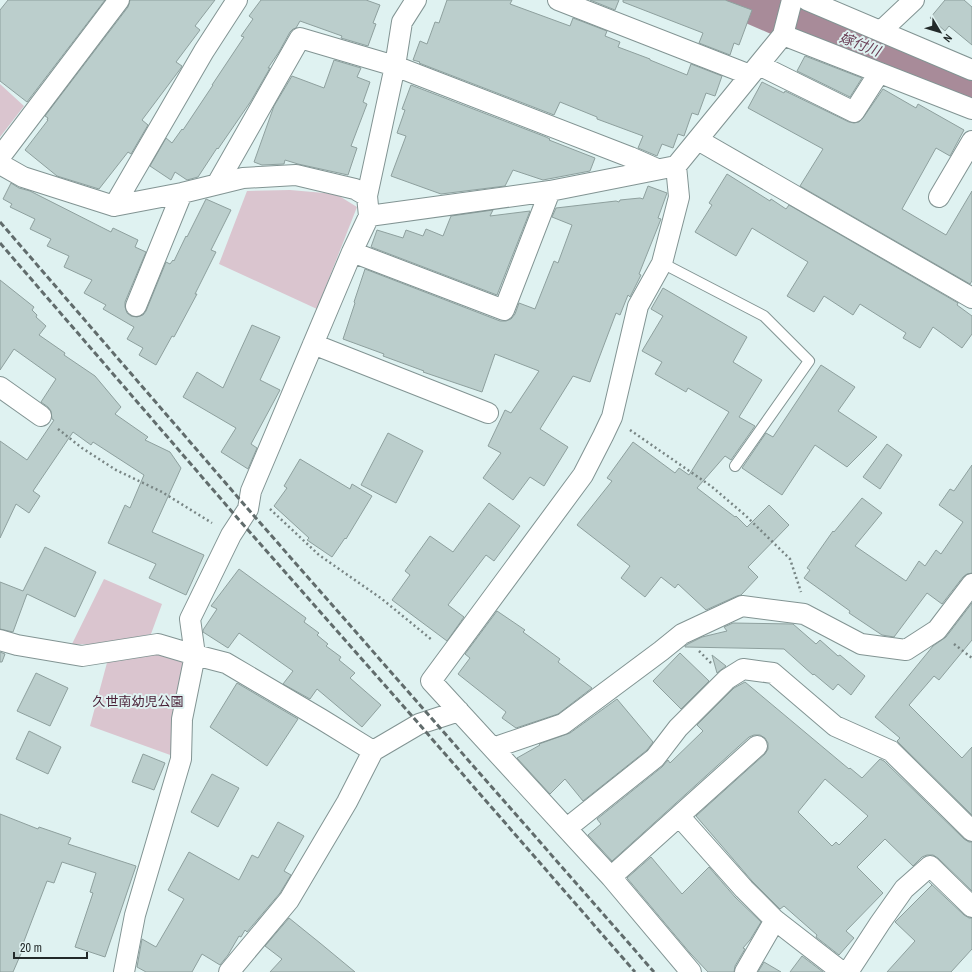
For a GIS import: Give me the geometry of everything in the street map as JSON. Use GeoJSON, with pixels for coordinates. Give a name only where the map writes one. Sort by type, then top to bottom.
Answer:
{"type":"FeatureCollection","features":[{"type":"Feature","properties":{"kind":"street"},"geometry":{"type":"LineString","coordinates":[[0,157],[119,0]]}},
{"type":"Feature","properties":{"kind":"street"},"geometry":{"type":"LineString","coordinates":[[114,206],[204,50],[237,0]]}},
{"type":"Feature","properties":{"kind":"street"},"geometry":{"type":"LineString","coordinates":[[124,972],[135,915],[181,759],[182,719],[195,655],[190,619],[231,535],[248,509],[251,491],[352,252],[369,216],[367,196],[395,66],[402,22],[416,0]]}},
{"type":"Feature","properties":{"kind":"street"},"geometry":{"type":"LineString","coordinates":[[558,0],[755,70],[854,112],[879,73]]}},
{"type":"Feature","properties":{"kind":"street"},"geometry":{"type":"LineString","coordinates":[[369,216],[550,191],[667,168],[698,140],[783,35],[792,0]]}},
{"type":"Feature","properties":{"kind":"street"},"geometry":{"type":"LineString","coordinates":[[807,0],[972,70]]}},
{"type":"Feature","properties":{"kind":"street"},"geometry":{"type":"LineString","coordinates":[[881,31],[914,0]]}},
{"type":"Feature","properties":{"kind":"street"},"geometry":{"type":"LineString","coordinates":[[783,35],[972,109]]}},
{"type":"Feature","properties":{"kind":"street"},"geometry":{"type":"LineString","coordinates":[[217,184],[300,38],[395,66],[630,157],[667,168]]}},
{"type":"Feature","properties":{"kind":"street"},"geometry":{"type":"LineString","coordinates":[[698,140],[972,298]]}},
{"type":"Feature","properties":{"kind":"street"},"geometry":{"type":"LineString","coordinates":[[939,197],[972,141]]}},
{"type":"Feature","properties":{"kind":"street"},"geometry":{"type":"LineString","coordinates":[[0,164],[23,177],[114,206],[182,193],[243,178],[296,174],[355,189],[367,196]]}},
{"type":"Feature","properties":{"kind":"street"},"geometry":{"type":"LineString","coordinates":[[667,168],[679,197],[662,263],[638,306],[612,417],[583,475],[431,681],[567,828],[691,972]]}},
{"type":"Feature","properties":{"kind":"street"},"geometry":{"type":"LineString","coordinates":[[352,252],[504,310],[550,191]]}},
{"type":"Feature","properties":{"kind":"street"},"geometry":{"type":"LineString","coordinates":[[136,306],[182,193]]}},
{"type":"Feature","properties":{"kind":"street"},"geometry":{"type":"LineString","coordinates":[[313,344],[488,413]]}},
{"type":"Feature","properties":{"kind":"street"},"geometry":{"type":"LineString","coordinates":[[0,387],[41,416]]}},
{"type":"Feature","properties":{"kind":"street"},"geometry":{"type":"LineString","coordinates":[[493,748],[563,724],[682,634],[742,606],[804,614],[861,644],[906,650],[937,630],[972,584]]}},
{"type":"Feature","properties":{"kind":"street"},"geometry":{"type":"LineString","coordinates":[[0,640],[17,645],[82,656],[158,644],[226,663],[373,751]]}},
{"type":"Feature","properties":{"kind":"street"},"geometry":{"type":"LineString","coordinates":[[567,828],[655,758],[678,728],[727,679],[743,669],[774,673],[835,726],[891,751],[972,831]]}},
{"type":"Feature","properties":{"kind":"street"},"geometry":{"type":"LineString","coordinates":[[229,972],[289,900],[347,802],[373,751],[419,724],[459,711]]}},
{"type":"Feature","properties":{"kind":"street"},"geometry":{"type":"LineString","coordinates":[[610,877],[757,746]]}},
{"type":"Feature","properties":{"kind":"street"},"geometry":{"type":"LineString","coordinates":[[679,816],[744,889],[774,920],[842,972]]}},
{"type":"Feature","properties":{"kind":"street"},"geometry":{"type":"LineString","coordinates":[[848,972],[904,890],[930,866],[972,907]]}},
{"type":"Feature","properties":{"kind":"street"},"geometry":{"type":"LineString","coordinates":[[745,972],[774,920]]}},
{"type":"Feature","properties":{"kind":"lane"},"geometry":{"type":"LineString","coordinates":[[662,263],[764,316],[809,362],[735,466]]}},
{"type":"Feature","properties":{"kind":"path"},"geometry":{"type":"LineString","coordinates":[[41,416],[82,448],[116,470],[162,492],[231,535]]}},
{"type":"Feature","properties":{"kind":"path"},"geometry":{"type":"LineString","coordinates":[[612,417],[712,486],[745,515],[790,559],[800,590],[804,614]]}},
{"type":"Feature","properties":{"kind":"path"},"geometry":{"type":"LineString","coordinates":[[251,491],[319,555],[382,599],[451,655]]}},
{"type":"Feature","properties":{"kind":"path"},"geometry":{"type":"LineString","coordinates":[[682,634],[727,679]]}},
{"type":"Feature","properties":{"kind":"green space"},"geometry":{"type":"Polygon","coordinates":[[[0,84],[24,106],[0,137],[0,84]]]}},
{"type":"Feature","properties":{"kind":"green space"},"geometry":{"type":"Polygon","coordinates":[[[290,190],[336,194],[357,207],[317,309],[219,264],[247,191],[290,190]]]}},
{"type":"Feature","properties":{"kind":"green space"},"geometry":{"type":"Polygon","coordinates":[[[104,579],[162,604],[151,634],[101,645],[72,644],[104,579]]]}},
{"type":"Feature","properties":{"kind":"green space","name":"久世南幼児公園"},"geometry":{"type":"Polygon","coordinates":[[[157,650],[187,661],[173,756],[90,726],[108,659],[157,650]]]}},
{"type":"Feature","properties":{"kind":"building"},"geometry":{"type":"Polygon","coordinates":[[[8,0],[105,0],[27,102],[0,81],[0,10],[8,0]]]}},
{"type":"Feature","properties":{"kind":"building"},"geometry":{"type":"Polygon","coordinates":[[[130,0],[215,0],[195,26],[200,30],[176,62],[182,66],[181,68],[142,120],[148,125],[131,154],[128,152],[99,189],[57,176],[25,150],[48,120],[45,116],[128,7],[130,0]]]}},
{"type":"Feature","properties":{"kind":"building"},"geometry":{"type":"Polygon","coordinates":[[[261,0],[366,0],[380,5],[373,23],[376,24],[368,46],[341,38],[342,36],[300,21],[296,28],[290,32],[268,68],[270,68],[251,101],[198,177],[187,180],[175,172],[171,180],[150,166],[166,138],[172,143],[182,129],[183,130],[244,37],[241,36],[253,19],[249,16],[261,0]]]}},
{"type":"Feature","properties":{"kind":"building"},"geometry":{"type":"Polygon","coordinates":[[[447,0],[512,0],[510,4],[570,26],[573,18],[607,31],[605,36],[620,42],[618,47],[687,75],[691,64],[722,76],[715,96],[706,93],[698,115],[692,113],[684,136],[678,134],[673,148],[662,144],[657,156],[638,148],[643,136],[597,119],[597,117],[560,102],[554,115],[413,60],[420,41],[427,44],[435,22],[439,23],[447,0]]]}},
{"type":"Feature","properties":{"kind":"building"},"geometry":{"type":"Polygon","coordinates":[[[590,0],[619,0],[615,10],[590,0]]]}},
{"type":"Feature","properties":{"kind":"building"},"geometry":{"type":"Polygon","coordinates":[[[623,0],[725,0],[752,10],[739,45],[734,43],[730,55],[699,43],[703,33],[623,2],[623,0]]]}},
{"type":"Feature","properties":{"kind":"building"},"geometry":{"type":"Polygon","coordinates":[[[945,0],[964,0],[972,7],[972,45],[949,26],[945,31],[930,18],[945,0]]]}},
{"type":"Feature","properties":{"kind":"building"},"geometry":{"type":"Polygon","coordinates":[[[805,56],[862,78],[850,97],[797,71],[805,56]]]}},
{"type":"Feature","properties":{"kind":"building"},"geometry":{"type":"Polygon","coordinates":[[[334,60],[361,68],[357,77],[370,82],[363,102],[367,104],[351,146],[357,148],[348,175],[285,160],[284,164],[262,165],[254,162],[274,106],[292,76],[324,88],[334,60]]]}},
{"type":"Feature","properties":{"kind":"building"},"geometry":{"type":"Polygon","coordinates":[[[762,82],[854,123],[859,122],[863,118],[883,89],[916,108],[918,104],[964,130],[950,156],[936,148],[902,209],[946,235],[972,191],[972,281],[970,284],[800,186],[823,149],[748,108],[762,82]]]}},
{"type":"Feature","properties":{"kind":"building"},"geometry":{"type":"Polygon","coordinates":[[[411,85],[546,137],[550,139],[549,140],[595,158],[590,171],[543,180],[513,170],[505,186],[441,194],[391,176],[406,136],[397,133],[405,110],[402,109],[411,85]]]}},
{"type":"Feature","properties":{"kind":"building"},"geometry":{"type":"Polygon","coordinates":[[[727,174],[770,201],[771,199],[786,209],[789,205],[958,303],[957,305],[972,316],[972,334],[962,348],[933,327],[920,348],[903,338],[906,333],[860,304],[853,315],[824,296],[814,312],[787,296],[808,262],[752,228],[736,256],[695,232],[712,205],[709,203],[727,174]]]}},
{"type":"Feature","properties":{"kind":"building"},"geometry":{"type":"Polygon","coordinates":[[[11,183],[111,232],[113,228],[138,240],[135,247],[146,252],[125,302],[127,313],[131,316],[137,317],[143,315],[146,311],[166,262],[170,264],[173,260],[174,261],[206,199],[231,210],[211,250],[216,252],[195,294],[197,294],[174,337],[172,336],[156,365],[139,355],[143,348],[127,339],[134,327],[103,309],[106,305],[84,293],[92,280],[64,267],[69,256],[47,246],[51,239],[30,229],[35,219],[10,207],[12,204],[3,199],[11,183]]]}},
{"type":"Feature","properties":{"kind":"building"},"geometry":{"type":"Polygon","coordinates":[[[648,186],[667,193],[658,218],[661,219],[639,274],[641,275],[630,297],[628,295],[620,315],[616,313],[590,382],[573,376],[540,429],[568,447],[544,486],[530,477],[513,500],[483,478],[501,453],[488,446],[505,410],[511,413],[539,371],[495,354],[482,392],[423,372],[424,371],[383,356],[384,354],[343,339],[365,269],[500,321],[506,321],[511,319],[515,314],[519,303],[535,309],[554,261],[558,263],[572,225],[552,217],[556,208],[616,201],[619,202],[620,200],[643,199],[648,186]]]}},
{"type":"Feature","properties":{"kind":"building"},"geometry":{"type":"Polygon","coordinates":[[[493,210],[490,216],[530,211],[497,295],[371,247],[377,230],[403,238],[406,230],[423,236],[426,229],[443,236],[451,216],[493,210]]]}},
{"type":"Feature","properties":{"kind":"building"},"geometry":{"type":"Polygon","coordinates":[[[0,280],[34,307],[32,310],[37,315],[36,317],[46,326],[39,335],[65,353],[64,355],[95,376],[121,407],[115,414],[148,437],[145,440],[170,452],[181,468],[152,532],[204,555],[186,595],[149,578],[156,564],[108,543],[125,505],[130,508],[144,475],[93,442],[91,445],[73,432],[33,491],[40,496],[29,513],[16,504],[0,538],[0,441],[27,460],[54,420],[52,419],[51,411],[41,402],[56,379],[14,349],[0,370],[0,280]]]}},
{"type":"Feature","properties":{"kind":"building"},"geometry":{"type":"Polygon","coordinates":[[[663,288],[747,337],[733,362],[762,380],[739,417],[755,426],[731,460],[725,456],[697,488],[735,517],[736,516],[747,527],[769,505],[789,525],[748,567],[758,577],[741,595],[706,610],[678,584],[675,588],[661,577],[645,597],[621,578],[630,566],[577,525],[612,481],[607,478],[633,442],[675,473],[679,468],[689,475],[729,412],[688,388],[686,392],[655,374],[662,362],[642,351],[663,316],[651,309],[663,288]]]}},
{"type":"Feature","properties":{"kind":"building"},"geometry":{"type":"Polygon","coordinates":[[[252,325],[280,337],[260,380],[280,390],[251,444],[257,448],[248,469],[221,452],[236,428],[183,397],[197,372],[223,388],[252,325]]]}},
{"type":"Feature","properties":{"kind":"building"},"geometry":{"type":"Polygon","coordinates":[[[821,365],[855,387],[838,411],[877,437],[847,467],[815,445],[782,495],[742,468],[766,433],[773,437],[821,365]]]}},
{"type":"Feature","properties":{"kind":"building"},"geometry":{"type":"Polygon","coordinates":[[[388,433],[423,451],[396,503],[361,485],[388,433]]]}},
{"type":"Feature","properties":{"kind":"building"},"geometry":{"type":"Polygon","coordinates":[[[887,444],[902,455],[880,489],[863,477],[887,444]]]}},
{"type":"Feature","properties":{"kind":"building"},"geometry":{"type":"Polygon","coordinates":[[[300,459],[350,489],[352,484],[372,496],[346,539],[345,538],[332,557],[307,540],[309,538],[274,506],[287,488],[284,486],[300,459]]]}},
{"type":"Feature","properties":{"kind":"building"},"geometry":{"type":"Polygon","coordinates":[[[972,465],[972,573],[963,577],[942,604],[927,593],[894,637],[882,635],[849,613],[850,611],[804,578],[810,570],[807,568],[833,531],[834,532],[862,498],[882,513],[855,546],[906,581],[919,561],[925,566],[936,550],[941,554],[963,522],[939,505],[950,489],[954,491],[972,465]]]}},
{"type":"Feature","properties":{"kind":"building"},"geometry":{"type":"Polygon","coordinates":[[[489,503],[520,526],[494,561],[486,555],[448,605],[464,617],[447,641],[392,600],[410,575],[405,571],[430,536],[453,552],[489,503]]]}},
{"type":"Feature","properties":{"kind":"building"},"geometry":{"type":"Polygon","coordinates":[[[45,547],[96,572],[75,617],[27,594],[13,632],[0,629],[0,582],[23,591],[45,547]]]}},
{"type":"Feature","properties":{"kind":"building"},"geometry":{"type":"Polygon","coordinates":[[[239,569],[306,618],[304,622],[319,633],[317,635],[328,644],[326,646],[341,657],[339,660],[355,673],[350,678],[381,705],[362,727],[317,689],[310,699],[283,684],[293,671],[239,633],[228,648],[203,632],[217,609],[211,606],[239,569]]]}},
{"type":"Feature","properties":{"kind":"building"},"geometry":{"type":"Polygon","coordinates":[[[972,603],[972,640],[939,680],[934,676],[909,705],[962,758],[972,747],[972,815],[897,741],[900,738],[875,717],[933,646],[946,637],[972,603]]]}},
{"type":"Feature","properties":{"kind":"building"},"geometry":{"type":"Polygon","coordinates":[[[497,611],[525,630],[523,632],[560,659],[558,662],[592,688],[558,714],[516,728],[502,718],[506,712],[458,674],[470,658],[465,654],[497,611]]]}},
{"type":"Feature","properties":{"kind":"building"},"geometry":{"type":"Polygon","coordinates":[[[733,623],[793,624],[816,644],[820,640],[838,656],[840,655],[865,676],[851,695],[838,684],[833,690],[814,674],[813,675],[784,649],[685,647],[702,637],[727,631],[724,627],[733,623]]]}},
{"type":"Feature","properties":{"kind":"building"},"geometry":{"type":"Polygon","coordinates":[[[0,652],[5,654],[2,662],[0,662],[0,652]]]}},
{"type":"Feature","properties":{"kind":"building"},"geometry":{"type":"Polygon","coordinates":[[[680,653],[709,681],[681,709],[653,681],[680,653]]]}},
{"type":"Feature","properties":{"kind":"building"},"geometry":{"type":"Polygon","coordinates":[[[712,655],[726,666],[717,673],[712,655]]]}},
{"type":"Feature","properties":{"kind":"building"},"geometry":{"type":"Polygon","coordinates":[[[36,673],[68,688],[50,726],[17,711],[36,673]]]}},
{"type":"Feature","properties":{"kind":"building"},"geometry":{"type":"Polygon","coordinates":[[[745,682],[849,769],[850,768],[862,778],[880,759],[884,761],[964,839],[972,842],[972,891],[933,855],[922,857],[913,866],[885,839],[857,867],[883,893],[846,931],[854,938],[839,955],[816,937],[817,935],[784,906],[780,909],[752,881],[696,816],[765,754],[768,749],[768,743],[765,738],[760,735],[749,737],[612,861],[588,835],[601,824],[597,819],[662,767],[668,760],[670,763],[703,731],[697,725],[734,688],[745,682]],[[825,779],[798,812],[832,846],[836,842],[839,845],[868,816],[825,779]]]}},
{"type":"Feature","properties":{"kind":"building"},"geometry":{"type":"Polygon","coordinates":[[[237,683],[298,719],[267,766],[210,727],[237,683]]]}},
{"type":"Feature","properties":{"kind":"building"},"geometry":{"type":"Polygon","coordinates":[[[617,699],[653,742],[647,750],[583,801],[565,779],[550,794],[517,758],[540,745],[539,744],[570,733],[617,699]]]}},
{"type":"Feature","properties":{"kind":"building"},"geometry":{"type":"Polygon","coordinates":[[[29,731],[61,747],[48,774],[16,759],[29,731]]]}},
{"type":"Feature","properties":{"kind":"building"},"geometry":{"type":"Polygon","coordinates":[[[143,754],[165,763],[154,790],[132,782],[143,754]]]}},
{"type":"Feature","properties":{"kind":"building"},"geometry":{"type":"Polygon","coordinates":[[[212,774],[239,788],[218,827],[191,812],[212,774]]]}},
{"type":"Feature","properties":{"kind":"building"},"geometry":{"type":"Polygon","coordinates":[[[0,814],[38,829],[39,827],[71,838],[68,844],[136,866],[105,957],[75,947],[93,893],[90,892],[96,873],[62,862],[54,883],[47,881],[21,949],[23,949],[13,972],[0,972],[0,814]]]}},
{"type":"Feature","properties":{"kind":"building"},"geometry":{"type":"Polygon","coordinates":[[[278,822],[304,836],[284,871],[291,875],[280,893],[247,932],[245,930],[241,937],[239,936],[228,955],[220,965],[202,954],[192,972],[146,972],[137,967],[142,939],[156,947],[184,899],[168,890],[189,852],[239,880],[252,855],[258,858],[278,822]]]}},
{"type":"Feature","properties":{"kind":"building"},"geometry":{"type":"Polygon","coordinates":[[[651,857],[682,894],[709,867],[735,897],[761,922],[750,940],[743,948],[745,949],[735,966],[734,972],[708,972],[690,953],[627,878],[651,857]]]}},
{"type":"Feature","properties":{"kind":"building"},"geometry":{"type":"Polygon","coordinates":[[[929,882],[964,915],[972,918],[972,949],[951,972],[887,972],[915,941],[895,922],[932,885],[929,882]]]}},
{"type":"Feature","properties":{"kind":"building"},"geometry":{"type":"Polygon","coordinates":[[[289,918],[355,972],[270,972],[282,959],[265,946],[289,918]]]}},
{"type":"Feature","properties":{"kind":"building"},"geometry":{"type":"Polygon","coordinates":[[[802,956],[823,972],[790,972],[802,956]]]}},
{"type":"Feature","properties":{"kind":"building"},"geometry":{"type":"Polygon","coordinates":[[[764,962],[781,972],[758,972],[764,962]]]}},
{"type":"Feature","properties":{"kind":"waterway","name":"嫁付川"},"geometry":{"type":"LineString","coordinates":[[748,0],[972,88]]}},
{"type":"Feature","properties":{"kind":"railway"},"geometry":{"type":"LineString","coordinates":[[0,222],[248,509],[654,972]]}},
{"type":"Feature","properties":{"kind":"railway"},"geometry":{"type":"LineString","coordinates":[[0,243],[240,521],[635,972]]}}]}
